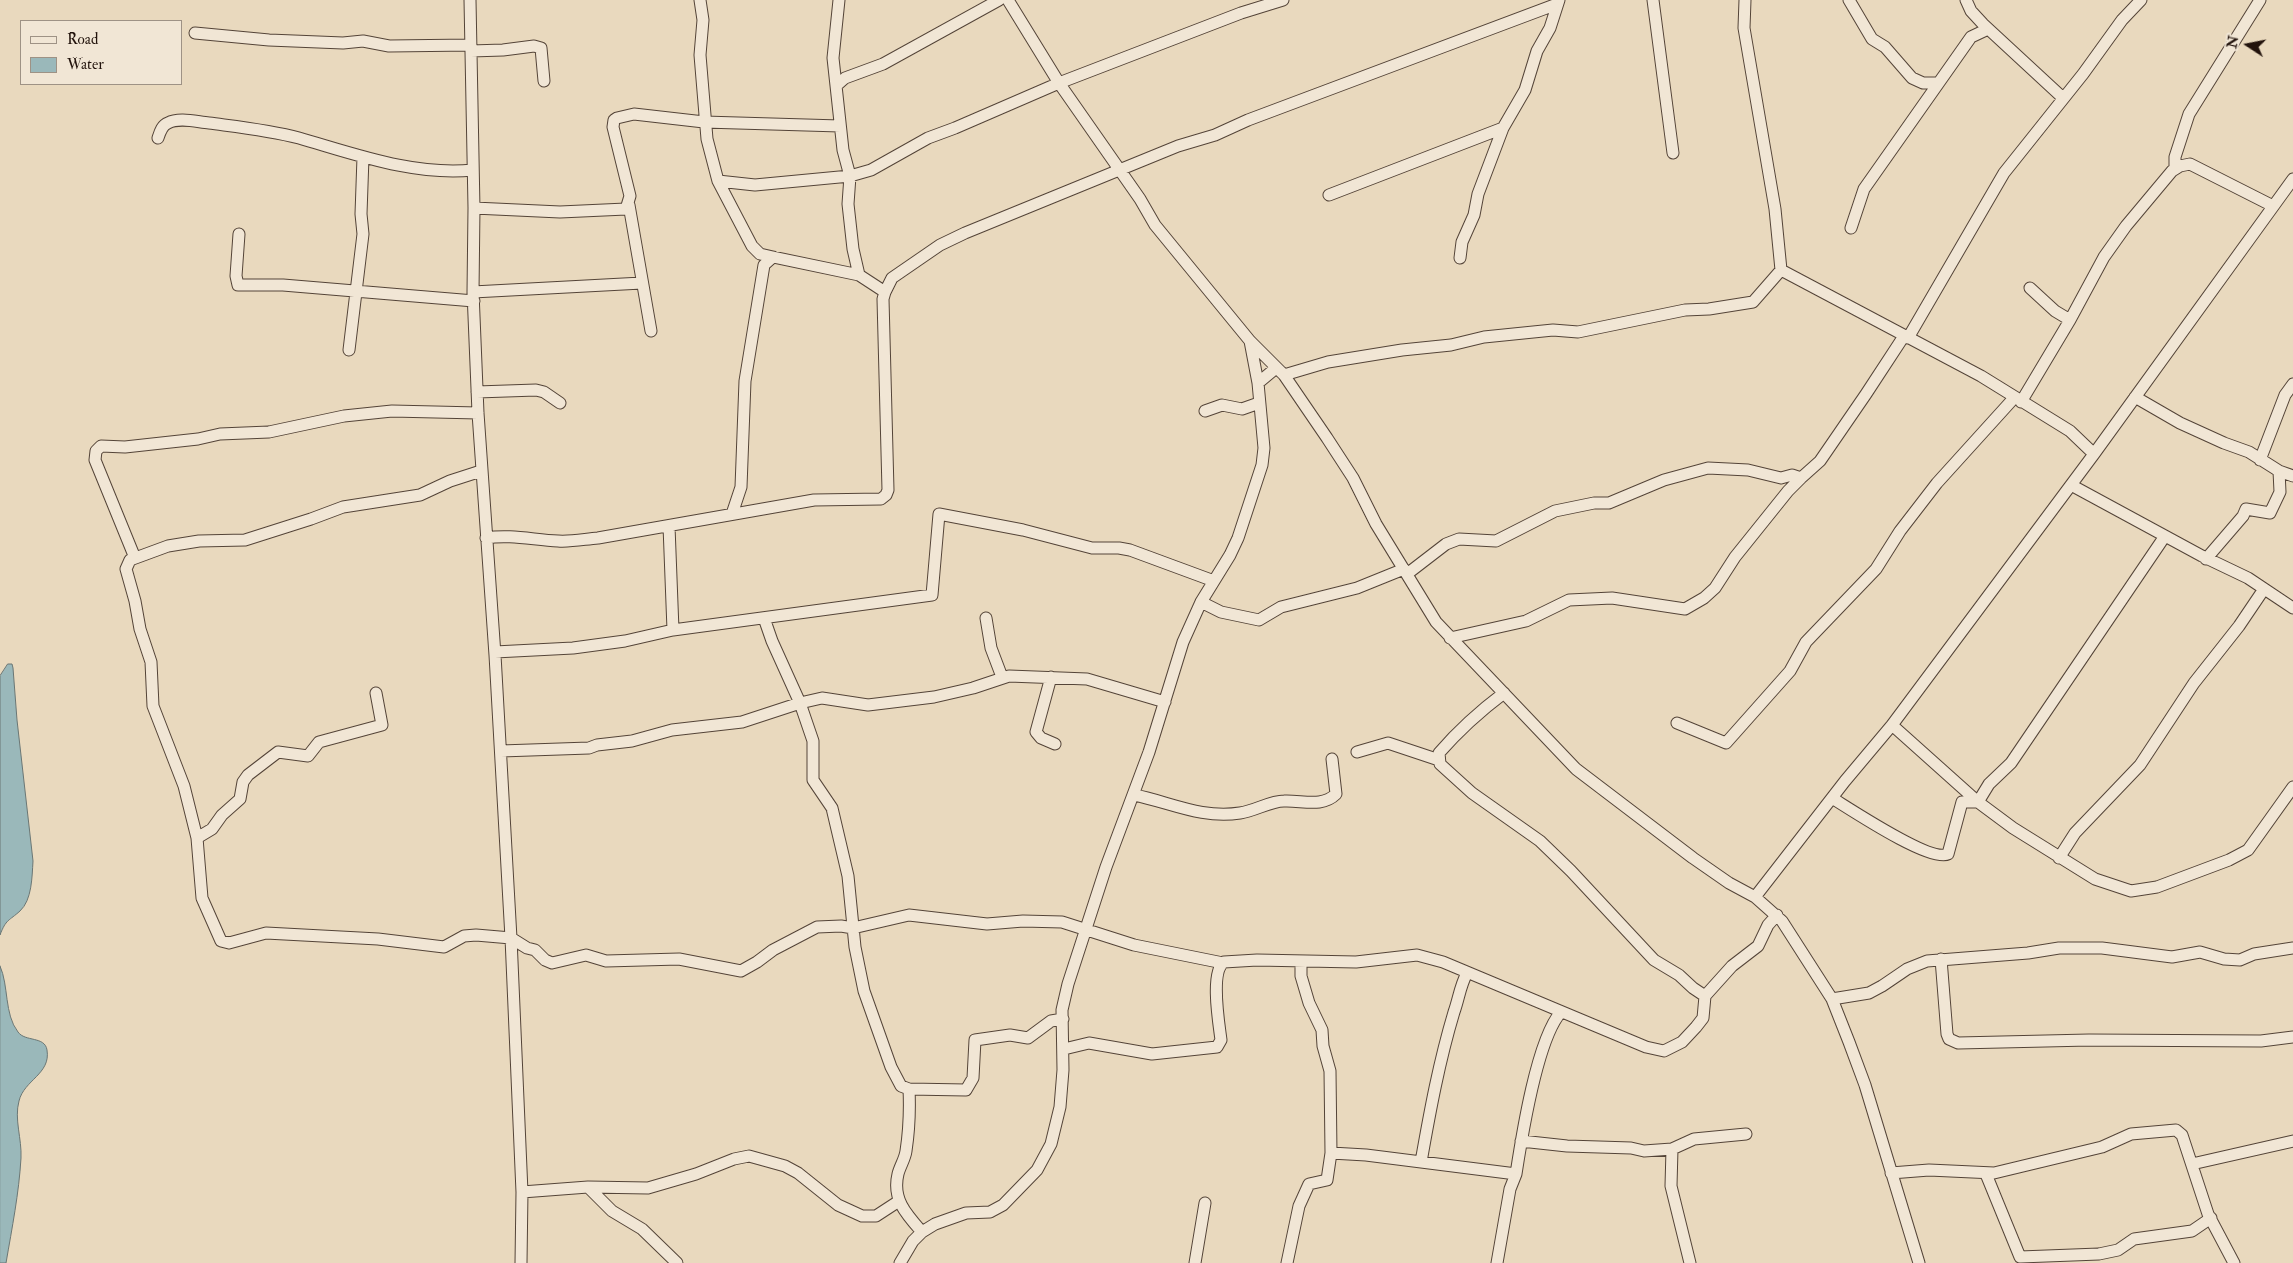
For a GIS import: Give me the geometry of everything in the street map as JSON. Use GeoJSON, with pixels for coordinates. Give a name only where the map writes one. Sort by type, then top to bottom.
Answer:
{"type":"FeatureCollection","features":[{"type":"Feature","properties":{"kind":"street"},"geometry":{"type":"LineString","coordinates":[[470,0],[477,392],[495,652],[511,938],[522,1192],[521,1263]]}},
{"type":"Feature","properties":{"kind":"street"},"geometry":{"type":"LineString","coordinates":[[700,0],[703,20],[700,55],[704,122],[718,181],[756,252],[768,261],[858,275],[884,292]]}},
{"type":"Feature","properties":{"kind":"street"},"geometry":{"type":"LineString","coordinates":[[838,0],[833,45],[834,73],[843,150],[850,176],[848,204],[858,275]]}},
{"type":"Feature","properties":{"kind":"street"},"geometry":{"type":"LineString","coordinates":[[836,86],[846,78],[883,64],[999,0]]}},
{"type":"Feature","properties":{"kind":"street"},"geometry":{"type":"LineString","coordinates":[[1008,0],[1059,83],[1119,169],[1155,225],[1250,341],[1280,371],[1353,478],[1376,524],[1436,622],[1480,666],[1576,769],[1693,858],[1777,914],[1807,957],[1832,999],[1864,1085],[1919,1263]]}},
{"type":"Feature","properties":{"kind":"street"},"geometry":{"type":"LineString","coordinates":[[718,181],[755,185],[850,176],[871,170],[940,132],[955,128],[1059,83],[1241,13],[1283,0]]}},
{"type":"Feature","properties":{"kind":"street"},"geometry":{"type":"LineString","coordinates":[[1653,0],[1673,153]]}},
{"type":"Feature","properties":{"kind":"street"},"geometry":{"type":"LineString","coordinates":[[1258,383],[1280,371],[1328,362],[1402,350],[1451,345],[1484,337],[1553,330],[1578,332],[1685,310],[1709,309],[1753,302],[1781,270],[1775,209],[1744,28],[1745,0]]}},
{"type":"Feature","properties":{"kind":"street"},"geometry":{"type":"LineString","coordinates":[[1849,0],[1872,39],[1884,47],[1912,78],[1923,83],[1937,83]]}},
{"type":"Feature","properties":{"kind":"street"},"geometry":{"type":"LineString","coordinates":[[1966,0],[1971,11],[1988,29],[2063,98]]}},
{"type":"Feature","properties":{"kind":"street"},"geometry":{"type":"LineString","coordinates":[[1450,638],[1526,621],[1569,600],[1612,598],[1685,609],[1704,598],[1715,588],[1735,557],[1788,491],[1820,460],[1906,337],[2004,173],[2083,74],[2122,20],[2141,0]]}},
{"type":"Feature","properties":{"kind":"street"},"geometry":{"type":"LineString","coordinates":[[2175,168],[2175,157],[2189,114],[2260,0]]}},
{"type":"Feature","properties":{"kind":"street"},"geometry":{"type":"LineString","coordinates":[[1460,258],[1462,242],[1474,215],[1478,194],[1493,159],[1502,128],[1525,90],[1537,51],[1550,28],[1558,2]]}},
{"type":"Feature","properties":{"kind":"street"},"geometry":{"type":"LineString","coordinates":[[486,538],[501,535],[559,542],[598,538],[814,500],[881,499],[888,490],[884,292],[892,278],[940,245],[1119,169],[1558,2]]}},
{"type":"Feature","properties":{"kind":"street"},"geometry":{"type":"LineString","coordinates":[[1851,228],[1864,189],[1971,37],[1988,29]]}},
{"type":"Feature","properties":{"kind":"street"},"geometry":{"type":"LineString","coordinates":[[194,33],[269,40],[343,43],[363,41],[389,46],[503,50],[534,46],[541,48],[544,81]]}},
{"type":"Feature","properties":{"kind":"street"},"geometry":{"type":"LineString","coordinates":[[834,73],[846,78]]}},
{"type":"Feature","properties":{"kind":"street"},"geometry":{"type":"LineString","coordinates":[[651,331],[628,205],[630,196],[613,132],[614,120],[634,114],[704,122],[840,126]]}},
{"type":"Feature","properties":{"kind":"street"},"geometry":{"type":"LineString","coordinates":[[158,138],[162,128],[168,122],[177,120],[269,131],[363,157],[444,172],[473,170]]}},
{"type":"Feature","properties":{"kind":"street"},"geometry":{"type":"LineString","coordinates":[[1328,195],[1502,128]]}},
{"type":"Feature","properties":{"kind":"street"},"geometry":{"type":"LineString","coordinates":[[349,350],[363,234],[361,214],[363,157]]}},
{"type":"Feature","properties":{"kind":"street"},"geometry":{"type":"LineString","coordinates":[[1677,723],[1726,743],[1790,671],[1806,642],[1876,569],[1900,531],[1937,483],[2017,400],[2070,320],[2104,257],[2146,201],[2175,168],[2190,164],[2273,206]]}},
{"type":"Feature","properties":{"kind":"street"},"geometry":{"type":"LineString","coordinates":[[1754,897],[1892,725],[2094,454],[2293,179]]}},
{"type":"Feature","properties":{"kind":"street"},"geometry":{"type":"LineString","coordinates":[[474,208],[589,211],[620,210],[626,209],[628,205]]}},
{"type":"Feature","properties":{"kind":"street"},"geometry":{"type":"LineString","coordinates":[[239,234],[236,276],[238,285],[283,285],[474,296],[642,283]]}},
{"type":"Feature","properties":{"kind":"street"},"geometry":{"type":"LineString","coordinates":[[732,514],[741,487],[745,381],[768,261]]}},
{"type":"Feature","properties":{"kind":"street"},"geometry":{"type":"LineString","coordinates":[[1781,270],[1981,376],[2070,432],[2094,454]]}},
{"type":"Feature","properties":{"kind":"street"},"geometry":{"type":"LineString","coordinates":[[2030,288],[2055,311],[2070,320]]}},
{"type":"Feature","properties":{"kind":"street"},"geometry":{"type":"LineString","coordinates":[[900,1263],[913,1240],[935,1224],[966,1213],[990,1212],[1003,1205],[1037,1170],[1052,1144],[1058,1116],[1064,1049],[1064,997],[1106,867],[1134,795],[1183,642],[1198,608],[1238,538],[1258,480],[1264,448],[1258,383],[1250,341]]}},
{"type":"Feature","properties":{"kind":"street"},"geometry":{"type":"LineString","coordinates":[[2260,460],[2285,395],[2293,384]]}},
{"type":"Feature","properties":{"kind":"street"},"geometry":{"type":"LineString","coordinates":[[477,392],[536,390],[544,392],[560,403]]}},
{"type":"Feature","properties":{"kind":"street"},"geometry":{"type":"LineString","coordinates":[[2135,397],[2180,423],[2249,452],[2279,471],[2293,476]]}},
{"type":"Feature","properties":{"kind":"street"},"geometry":{"type":"LineString","coordinates":[[1205,410],[1222,405],[1242,408],[1259,403]]}},
{"type":"Feature","properties":{"kind":"street"},"geometry":{"type":"LineString","coordinates":[[135,558],[95,460],[96,451],[101,446],[131,446],[198,439],[220,434],[269,432],[344,416],[392,411],[478,414]]}},
{"type":"Feature","properties":{"kind":"street"},"geometry":{"type":"LineString","coordinates":[[1198,608],[1259,620],[1281,607],[1357,588],[1405,572],[1446,544],[1459,539],[1496,541],[1555,511],[1594,503],[1608,504],[1664,480],[1708,468],[1748,470],[1781,478],[1792,476],[1801,478]]}},
{"type":"Feature","properties":{"kind":"street"},"geometry":{"type":"LineString","coordinates":[[481,471],[450,481],[420,495],[343,507],[244,540],[199,541],[168,546],[130,560],[126,569],[135,601],[140,630],[151,662],[153,706],[184,786],[197,838],[202,898],[221,941],[229,943],[266,934],[378,939],[444,947],[464,936],[476,935],[511,938],[527,948],[535,950],[545,960],[552,963],[586,955],[606,960],[679,959],[741,971],[773,950],[817,928],[841,926],[853,928],[909,916],[987,924],[1023,921],[1062,922],[1086,928],[1109,938],[1134,945],[1222,963],[1257,960],[1356,962],[1417,955],[1443,962],[1654,1050],[1664,1051],[1682,1042],[1696,1027],[1703,1018],[1705,996],[1732,966],[1758,946],[1768,925],[1777,914]]}},
{"type":"Feature","properties":{"kind":"street"},"geometry":{"type":"LineString","coordinates":[[2206,558],[2246,509],[2270,513],[2280,492],[2279,471]]}},
{"type":"Feature","properties":{"kind":"street"},"geometry":{"type":"LineString","coordinates":[[2071,485],[2206,558],[2248,578],[2293,608]]}},
{"type":"Feature","properties":{"kind":"street"},"geometry":{"type":"LineString","coordinates":[[495,652],[573,648],[625,641],[674,630],[932,595],[939,514],[1023,530],[1085,547],[1130,550],[1214,581]]}},
{"type":"Feature","properties":{"kind":"street"},"geometry":{"type":"LineString","coordinates":[[669,526],[674,630]]}},
{"type":"Feature","properties":{"kind":"street"},"geometry":{"type":"LineString","coordinates":[[1978,802],[1989,784],[2011,763],[2165,536]]}},
{"type":"Feature","properties":{"kind":"street"},"geometry":{"type":"LineString","coordinates":[[2059,858],[2075,833],[2140,765],[2194,683],[2239,626],[2264,589]]}},
{"type":"Feature","properties":{"kind":"street"},"geometry":{"type":"LineString","coordinates":[[764,618],[772,642],[800,702],[813,741],[813,780],[832,808],[848,876],[855,947],[864,991],[891,1067],[901,1086],[909,1089],[966,1090],[973,1078],[975,1040],[1010,1035],[1028,1038],[1051,1021],[1063,1019]]}},
{"type":"Feature","properties":{"kind":"street"},"geometry":{"type":"LineString","coordinates":[[986,618],[991,648],[1002,677]]}},
{"type":"Feature","properties":{"kind":"street"},"geometry":{"type":"LineString","coordinates":[[501,751],[589,748],[597,745],[620,743],[672,730],[742,722],[800,702],[822,698],[868,705],[924,698],[973,688],[1002,677],[1093,680],[1165,702]]}},
{"type":"Feature","properties":{"kind":"street"},"geometry":{"type":"LineString","coordinates":[[1051,678],[1036,732],[1041,738],[1055,744]]}},
{"type":"Feature","properties":{"kind":"street"},"geometry":{"type":"LineString","coordinates":[[197,838],[212,829],[222,815],[240,799],[243,782],[248,775],[278,752],[308,756],[319,742],[382,725],[376,693]]}},
{"type":"Feature","properties":{"kind":"street"},"geometry":{"type":"LineString","coordinates":[[1504,693],[1480,711],[1439,753],[1439,760],[1443,768],[1472,793],[1540,840],[1572,871],[1654,960],[1679,975],[1705,996]]}},
{"type":"Feature","properties":{"kind":"street"},"geometry":{"type":"LineString","coordinates":[[1892,725],[1978,802],[2059,858],[2095,879],[2124,890],[2136,891],[2157,887],[2229,860],[2248,850],[2293,787]]}},
{"type":"Feature","properties":{"kind":"street"},"geometry":{"type":"LineString","coordinates":[[1356,752],[1388,743],[1439,760]]}},
{"type":"Feature","properties":{"kind":"street"},"geometry":{"type":"LineString","coordinates":[[1134,795],[1180,809],[1224,814],[1256,810],[1282,800],[1314,803],[1331,799],[1336,794],[1332,759]]}},
{"type":"Feature","properties":{"kind":"street"},"geometry":{"type":"LineString","coordinates":[[1832,798],[1902,840],[1944,856],[1951,849],[1957,815],[1962,802],[1978,802]]}},
{"type":"Feature","properties":{"kind":"street"},"geometry":{"type":"LineString","coordinates":[[1832,999],[1869,993],[1920,962],[1941,959],[2076,948],[2137,951],[2172,957],[2200,952],[2224,959],[2240,960],[2254,954],[2293,948]]}},
{"type":"Feature","properties":{"kind":"street"},"geometry":{"type":"LineString","coordinates":[[1941,959],[1946,1030],[1949,1039],[1958,1043],[2079,1040],[2261,1041],[2293,1038]]}},
{"type":"Feature","properties":{"kind":"street"},"geometry":{"type":"LineString","coordinates":[[1287,1263],[1299,1206],[1309,1184],[1327,1180],[1330,1153],[1330,1071],[1323,1046],[1322,1030],[1309,1003],[1301,976],[1301,961]]}},
{"type":"Feature","properties":{"kind":"street"},"geometry":{"type":"LineString","coordinates":[[1064,1049],[1090,1043],[1152,1054],[1217,1047],[1221,1040],[1216,986],[1222,963]]}},
{"type":"Feature","properties":{"kind":"street"},"geometry":{"type":"LineString","coordinates":[[1421,1162],[1445,1037],[1455,1011],[1459,987],[1467,972]]}},
{"type":"Feature","properties":{"kind":"street"},"geometry":{"type":"LineString","coordinates":[[1497,1263],[1510,1189],[1516,1174],[1521,1141],[1539,1061],[1552,1026],[1561,1012]]}},
{"type":"Feature","properties":{"kind":"street"},"geometry":{"type":"LineString","coordinates":[[909,1089],[910,1112],[906,1153],[897,1179],[899,1201],[902,1208],[922,1232]]}},
{"type":"Feature","properties":{"kind":"street"},"geometry":{"type":"LineString","coordinates":[[1891,1173],[1928,1170],[1986,1174],[2046,1162],[2102,1147],[2132,1134],[2171,1130],[2180,1132],[2211,1218],[2234,1263]]}},
{"type":"Feature","properties":{"kind":"street"},"geometry":{"type":"LineString","coordinates":[[1521,1141],[1567,1146],[1631,1148],[1644,1151],[1672,1149],[1694,1139],[1746,1134]]}},
{"type":"Feature","properties":{"kind":"street"},"geometry":{"type":"LineString","coordinates":[[2192,1164],[2293,1141]]}},
{"type":"Feature","properties":{"kind":"street"},"geometry":{"type":"LineString","coordinates":[[1672,1149],[1671,1186],[1690,1263]]}},
{"type":"Feature","properties":{"kind":"street"},"geometry":{"type":"LineString","coordinates":[[1330,1153],[1516,1174]]}},
{"type":"Feature","properties":{"kind":"street"},"geometry":{"type":"LineString","coordinates":[[522,1192],[588,1187],[648,1188],[696,1174],[740,1157],[749,1156],[785,1166],[798,1173],[838,1205],[862,1216],[876,1216],[899,1201]]}},
{"type":"Feature","properties":{"kind":"street"},"geometry":{"type":"LineString","coordinates":[[1986,1174],[2021,1260],[2099,1254],[2118,1250],[2134,1239],[2150,1235],[2192,1231],[2211,1218]]}},
{"type":"Feature","properties":{"kind":"street"},"geometry":{"type":"LineString","coordinates":[[588,1187],[612,1211],[642,1229],[677,1263]]}},
{"type":"Feature","properties":{"kind":"street"},"geometry":{"type":"LineString","coordinates":[[1195,1263],[1205,1203]]}},
{"type":"Feature","properties":{"kind":"water"},"geometry":{"type":"Polygon","coordinates":[[[8,664],[12,664],[13,668],[33,861],[31,888],[27,901],[20,911],[6,923],[0,935],[0,676],[8,664]]]}},
{"type":"Feature","properties":{"kind":"water"},"geometry":{"type":"Polygon","coordinates":[[[0,966],[14,1025],[21,1035],[43,1043],[47,1050],[45,1065],[26,1088],[19,1101],[17,1115],[21,1151],[20,1171],[6,1263],[0,1263],[0,966]]]}}]}
